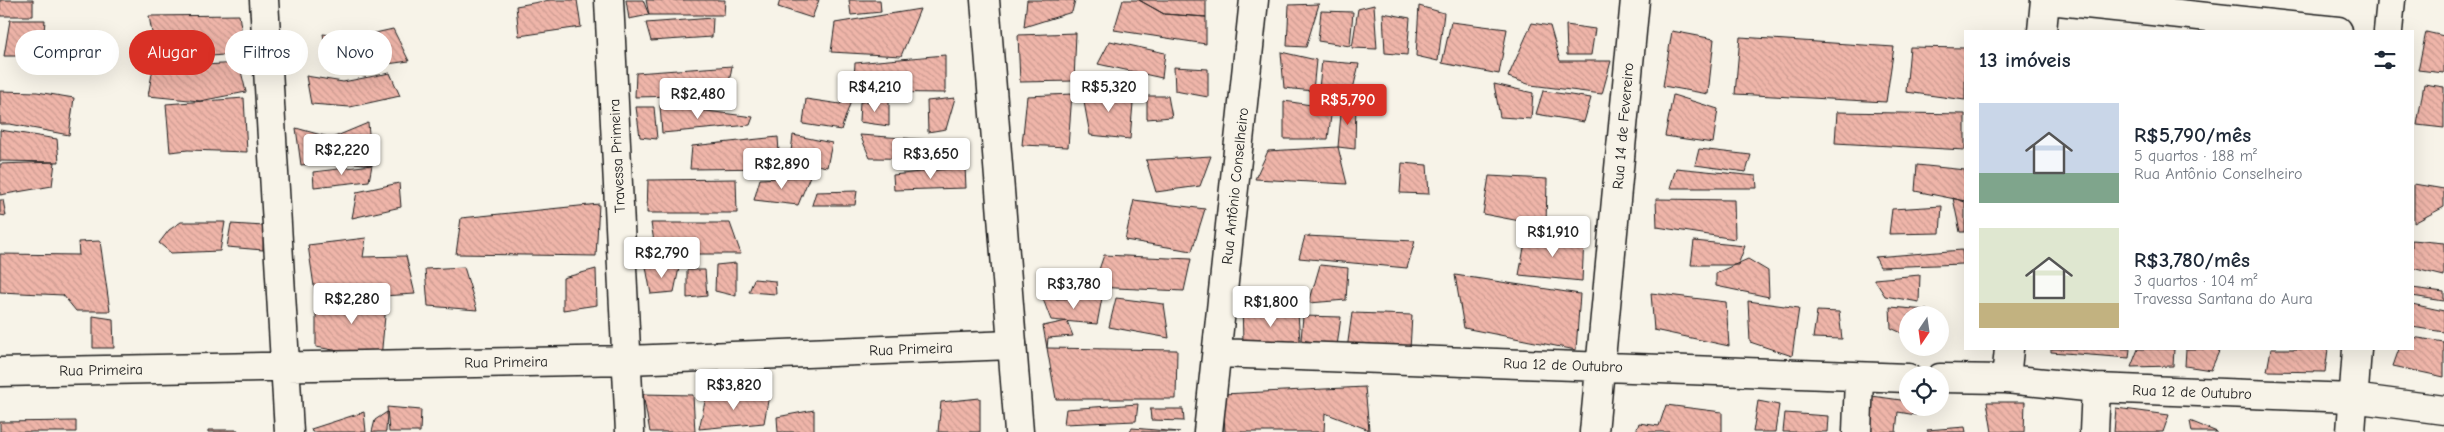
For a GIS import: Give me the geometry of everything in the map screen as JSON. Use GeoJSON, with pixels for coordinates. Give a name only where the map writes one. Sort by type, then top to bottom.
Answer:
{"type":"FeatureCollection","features":[{"type":"Feature","properties":{"kind":"street"},"geometry":{"type":"LineString","coordinates":[[264,0],[289,432]]}},
{"type":"Feature","properties":{"kind":"street","name":"Travessa Primeira"},"geometry":{"type":"LineString","coordinates":[[609,0],[630,432]]}},
{"type":"Feature","properties":{"kind":"street"},"geometry":{"type":"LineString","coordinates":[[985,0],[1019,432]]}},
{"type":"Feature","properties":{"kind":"street","name":"Rua Antônio Conselheiro"},"geometry":{"type":"LineString","coordinates":[[1208,432],[1218,354],[1254,0]]}},
{"type":"Feature","properties":{"kind":"street","name":"Rua 14 de Fevereiro"},"geometry":{"type":"LineString","coordinates":[[1594,432],[1602,366],[1635,0]]}},
{"type":"Feature","properties":{"kind":"street"},"geometry":{"type":"LineString","coordinates":[[2042,30],[2045,0]]}},
{"type":"Feature","properties":{"kind":"street"},"geometry":{"type":"LineString","coordinates":[[2049,0],[2329,30]]}},
{"type":"Feature","properties":{"kind":"street"},"geometry":{"type":"LineString","coordinates":[[2388,30],[2391,0]]}},
{"type":"Feature","properties":{"kind":"street","name":"Rua Primeira"},"geometry":{"type":"LineString","coordinates":[[0,372],[627,360],[1012,345]]}},
{"type":"Feature","properties":{"kind":"street"},"geometry":{"type":"LineString","coordinates":[[2006,379],[2009,350]]}},
{"type":"Feature","properties":{"kind":"street"},"geometry":{"type":"LineString","coordinates":[[2351,432],[2357,350]]}},
{"type":"Feature","properties":{"kind":"street","name":"Rua 12 de Outubro"},"geometry":{"type":"LineString","coordinates":[[1218,354],[1602,366],[1859,378],[1899,378]]}},
{"type":"Feature","properties":{"kind":"street"},"geometry":{"type":"LineString","coordinates":[[1857,432],[1859,378]]}},
{"type":"Feature","properties":{"kind":"street","name":"Rua 12 de Outubro"},"geometry":{"type":"LineString","coordinates":[[1949,378],[2006,379],[2096,388],[2352,398],[2444,410]]}},
{"type":"Feature","properties":{"kind":"street"},"geometry":{"type":"LineString","coordinates":[[2094,432],[2096,388]]}},
{"type":"Feature","properties":{"kind":"building"},"geometry":{"type":"Polygon","coordinates":[[[0,0],[33,0],[33,16],[0,16],[0,0]]]}},
{"type":"Feature","properties":{"kind":"building"},"geometry":{"type":"Polygon","coordinates":[[[550,0],[577,0],[581,27],[519,36],[516,6],[550,0]]]}},
{"type":"Feature","properties":{"kind":"building"},"geometry":{"type":"Polygon","coordinates":[[[626,0],[643,0],[649,15],[629,19],[626,0]]]}},
{"type":"Feature","properties":{"kind":"building"},"geometry":{"type":"Polygon","coordinates":[[[646,0],[725,0],[724,15],[649,15],[646,0]]]}},
{"type":"Feature","properties":{"kind":"building"},"geometry":{"type":"Polygon","coordinates":[[[780,0],[819,0],[812,18],[778,7],[780,0]]]}},
{"type":"Feature","properties":{"kind":"building"},"geometry":{"type":"Polygon","coordinates":[[[849,0],[880,0],[881,12],[851,15],[849,0]]]}},
{"type":"Feature","properties":{"kind":"building"},"geometry":{"type":"Polygon","coordinates":[[[1027,0],[1075,0],[1072,12],[1024,27],[1027,0]]]}},
{"type":"Feature","properties":{"kind":"building"},"geometry":{"type":"Polygon","coordinates":[[[1123,0],[1139,0],[1164,14],[1206,17],[1206,44],[1114,30],[1123,0]]]}},
{"type":"Feature","properties":{"kind":"building"},"geometry":{"type":"Polygon","coordinates":[[[1139,0],[1206,0],[1206,17],[1164,14],[1139,0]]]}},
{"type":"Feature","properties":{"kind":"building"},"geometry":{"type":"Polygon","coordinates":[[[1319,4],[1306,47],[1287,46],[1289,5],[1319,4]]]}},
{"type":"Feature","properties":{"kind":"building"},"geometry":{"type":"Polygon","coordinates":[[[1374,5],[1377,49],[1352,48],[1358,9],[1374,5]]]}},
{"type":"Feature","properties":{"kind":"building"},"geometry":{"type":"Polygon","coordinates":[[[1419,6],[1444,13],[1438,61],[1416,56],[1419,6]]]}},
{"type":"Feature","properties":{"kind":"building"},"geometry":{"type":"Polygon","coordinates":[[[920,9],[901,56],[831,52],[835,23],[920,9]]]}},
{"type":"Feature","properties":{"kind":"building"},"geometry":{"type":"Polygon","coordinates":[[[1321,11],[1353,12],[1350,46],[1318,41],[1321,11]]]}},
{"type":"Feature","properties":{"kind":"building"},"geometry":{"type":"Polygon","coordinates":[[[1383,13],[1410,18],[1407,55],[1385,53],[1383,13]]]}},
{"type":"Feature","properties":{"kind":"building"},"geometry":{"type":"Polygon","coordinates":[[[239,15],[241,30],[225,30],[225,55],[215,56],[215,30],[151,30],[149,16],[239,15]]]}},
{"type":"Feature","properties":{"kind":"building"},"geometry":{"type":"Polygon","coordinates":[[[713,18],[712,37],[651,41],[646,23],[713,18]]]}},
{"type":"Feature","properties":{"kind":"building"},"geometry":{"type":"Polygon","coordinates":[[[10,20],[45,20],[44,30],[15,30],[15,56],[4,56],[10,20]]]}},
{"type":"Feature","properties":{"kind":"building"},"geometry":{"type":"Polygon","coordinates":[[[1451,22],[1507,29],[1499,74],[1442,63],[1451,22]]]}},
{"type":"Feature","properties":{"kind":"building"},"geometry":{"type":"Polygon","coordinates":[[[1532,23],[1550,26],[1560,61],[1611,61],[1602,94],[1531,85],[1508,77],[1532,23]]]}},
{"type":"Feature","properties":{"kind":"building"},"geometry":{"type":"Polygon","coordinates":[[[1566,25],[1595,29],[1591,55],[1567,55],[1566,25]]]}},
{"type":"Feature","properties":{"kind":"building"},"geometry":{"type":"Polygon","coordinates":[[[393,29],[409,61],[392,63],[392,30],[389,30],[393,29]]]}},
{"type":"Feature","properties":{"kind":"building"},"geometry":{"type":"Polygon","coordinates":[[[1672,31],[1714,39],[1708,94],[1663,86],[1672,31]]]}},
{"type":"Feature","properties":{"kind":"building"},"geometry":{"type":"Polygon","coordinates":[[[2426,32],[2444,36],[2444,73],[2418,70],[2426,32]]]}},
{"type":"Feature","properties":{"kind":"building"},"geometry":{"type":"Polygon","coordinates":[[[1076,33],[1074,81],[1020,82],[1018,35],[1076,33]]]}},
{"type":"Feature","properties":{"kind":"building"},"geometry":{"type":"Polygon","coordinates":[[[1740,37],[1894,47],[1886,102],[1735,94],[1740,37]]]}},
{"type":"Feature","properties":{"kind":"building"},"geometry":{"type":"Polygon","coordinates":[[[1110,41],[1165,53],[1162,78],[1098,64],[1110,41]]]}},
{"type":"Feature","properties":{"kind":"building"},"geometry":{"type":"Polygon","coordinates":[[[1910,47],[1964,48],[1964,100],[1906,92],[1910,47]]]}},
{"type":"Feature","properties":{"kind":"building"},"geometry":{"type":"Polygon","coordinates":[[[1281,52],[1316,60],[1313,91],[1284,88],[1281,52]]]}},
{"type":"Feature","properties":{"kind":"building"},"geometry":{"type":"Polygon","coordinates":[[[945,55],[945,93],[853,92],[855,63],[945,55]]]}},
{"type":"Feature","properties":{"kind":"building"},"geometry":{"type":"Polygon","coordinates":[[[1322,61],[1359,64],[1353,89],[1319,88],[1322,61]]]}},
{"type":"Feature","properties":{"kind":"building"},"geometry":{"type":"Polygon","coordinates":[[[215,64],[225,64],[225,75],[242,75],[246,92],[200,101],[148,96],[152,75],[215,75],[215,64]]]}},
{"type":"Feature","properties":{"kind":"building"},"geometry":{"type":"Polygon","coordinates":[[[732,66],[727,95],[635,97],[636,73],[732,66]]]}},
{"type":"Feature","properties":{"kind":"building"},"geometry":{"type":"Polygon","coordinates":[[[1174,67],[1208,69],[1208,97],[1175,91],[1174,67]]]}},
{"type":"Feature","properties":{"kind":"building"},"geometry":{"type":"Polygon","coordinates":[[[380,75],[391,75],[400,96],[350,107],[311,104],[306,76],[343,82],[380,75]]]}},
{"type":"Feature","properties":{"kind":"building"},"geometry":{"type":"Polygon","coordinates":[[[1494,84],[1533,93],[1531,119],[1500,117],[1494,84]]]}},
{"type":"Feature","properties":{"kind":"building"},"geometry":{"type":"Polygon","coordinates":[[[2424,84],[2444,87],[2444,128],[2417,125],[2424,84]]]}},
{"type":"Feature","properties":{"kind":"building"},"geometry":{"type":"Polygon","coordinates":[[[0,91],[37,92],[74,98],[69,135],[10,124],[0,124],[0,91]]]}},
{"type":"Feature","properties":{"kind":"building"},"geometry":{"type":"Polygon","coordinates":[[[1082,91],[1134,91],[1130,139],[1090,135],[1082,91]]]}},
{"type":"Feature","properties":{"kind":"building"},"geometry":{"type":"Polygon","coordinates":[[[1543,91],[1591,98],[1584,122],[1536,114],[1543,91]]]}},
{"type":"Feature","properties":{"kind":"building"},"geometry":{"type":"Polygon","coordinates":[[[1072,94],[1068,147],[1022,145],[1027,96],[1072,94]]]}},
{"type":"Feature","properties":{"kind":"building"},"geometry":{"type":"Polygon","coordinates":[[[1673,95],[1718,109],[1713,143],[1665,136],[1673,95]]]}},
{"type":"Feature","properties":{"kind":"building"},"geometry":{"type":"Polygon","coordinates":[[[1147,96],[1168,96],[1172,117],[1147,119],[1147,96]]]}},
{"type":"Feature","properties":{"kind":"building"},"geometry":{"type":"Polygon","coordinates":[[[244,98],[247,152],[188,150],[170,152],[166,104],[244,98]]]}},
{"type":"Feature","properties":{"kind":"building"},"geometry":{"type":"Polygon","coordinates":[[[852,98],[841,130],[803,124],[806,99],[840,104],[852,98]]]}},
{"type":"Feature","properties":{"kind":"building"},"geometry":{"type":"Polygon","coordinates":[[[955,98],[946,129],[928,132],[927,101],[955,98]]]}},
{"type":"Feature","properties":{"kind":"building"},"geometry":{"type":"Polygon","coordinates":[[[889,100],[889,126],[859,122],[860,102],[889,100]]]}},
{"type":"Feature","properties":{"kind":"building"},"geometry":{"type":"Polygon","coordinates":[[[1356,100],[1355,149],[1338,147],[1342,103],[1356,100]]]}},
{"type":"Feature","properties":{"kind":"building"},"geometry":{"type":"Polygon","coordinates":[[[1284,101],[1332,108],[1328,139],[1284,139],[1284,101]]]}},
{"type":"Feature","properties":{"kind":"building"},"geometry":{"type":"Polygon","coordinates":[[[660,105],[753,117],[750,125],[662,133],[660,105]]]}},
{"type":"Feature","properties":{"kind":"building"},"geometry":{"type":"Polygon","coordinates":[[[636,107],[654,107],[657,139],[640,137],[636,107]]]}},
{"type":"Feature","properties":{"kind":"building"},"geometry":{"type":"Polygon","coordinates":[[[1837,112],[1964,114],[1964,150],[1835,143],[1837,112]]]}},
{"type":"Feature","properties":{"kind":"building"},"geometry":{"type":"Polygon","coordinates":[[[368,123],[372,165],[338,161],[301,165],[296,128],[332,138],[368,123]]]}},
{"type":"Feature","properties":{"kind":"building"},"geometry":{"type":"Polygon","coordinates":[[[0,130],[57,139],[59,162],[0,161],[0,130]]]}},
{"type":"Feature","properties":{"kind":"building"},"geometry":{"type":"Polygon","coordinates":[[[793,135],[832,143],[827,167],[790,160],[793,135]]]}},
{"type":"Feature","properties":{"kind":"building"},"geometry":{"type":"Polygon","coordinates":[[[860,135],[961,142],[960,159],[870,158],[860,135]]]}},
{"type":"Feature","properties":{"kind":"building"},"geometry":{"type":"Polygon","coordinates":[[[778,137],[780,168],[690,169],[692,146],[778,137]]]}},
{"type":"Feature","properties":{"kind":"building"},"geometry":{"type":"Polygon","coordinates":[[[1338,147],[1347,184],[1255,179],[1268,151],[1338,147]]]}},
{"type":"Feature","properties":{"kind":"building"},"geometry":{"type":"Polygon","coordinates":[[[1699,149],[1751,155],[1746,172],[1695,165],[1699,149]]]}},
{"type":"Feature","properties":{"kind":"building"},"geometry":{"type":"Polygon","coordinates":[[[1211,156],[1200,186],[1156,192],[1146,160],[1211,156]]]}},
{"type":"Feature","properties":{"kind":"building"},"geometry":{"type":"Polygon","coordinates":[[[55,162],[52,186],[0,195],[0,164],[55,162]]]}},
{"type":"Feature","properties":{"kind":"building"},"geometry":{"type":"Polygon","coordinates":[[[1402,163],[1427,165],[1429,194],[1400,193],[1402,163]]]}},
{"type":"Feature","properties":{"kind":"building"},"geometry":{"type":"Polygon","coordinates":[[[372,165],[369,181],[314,187],[313,172],[372,165]]]}},
{"type":"Feature","properties":{"kind":"building"},"geometry":{"type":"Polygon","coordinates":[[[1917,165],[1964,170],[1964,201],[1915,191],[1917,165]]]}},
{"type":"Feature","properties":{"kind":"building"},"geometry":{"type":"Polygon","coordinates":[[[965,167],[966,188],[894,190],[893,175],[965,167]]]}},
{"type":"Feature","properties":{"kind":"building"},"geometry":{"type":"Polygon","coordinates":[[[1676,168],[1756,176],[1757,188],[1670,188],[1676,168]]]}},
{"type":"Feature","properties":{"kind":"building"},"geometry":{"type":"Polygon","coordinates":[[[810,176],[798,205],[754,200],[760,179],[810,176]]]}},
{"type":"Feature","properties":{"kind":"building"},"geometry":{"type":"Polygon","coordinates":[[[1489,176],[1547,179],[1546,226],[1483,214],[1489,176]]]}},
{"type":"Feature","properties":{"kind":"building"},"geometry":{"type":"Polygon","coordinates":[[[736,179],[737,213],[647,213],[648,180],[736,179]]]}},
{"type":"Feature","properties":{"kind":"building"},"geometry":{"type":"Polygon","coordinates":[[[399,183],[401,207],[352,218],[357,192],[399,183]]]}},
{"type":"Feature","properties":{"kind":"building"},"geometry":{"type":"Polygon","coordinates":[[[2414,184],[2444,189],[2444,207],[2414,223],[2414,184]]]}},
{"type":"Feature","properties":{"kind":"building"},"geometry":{"type":"Polygon","coordinates":[[[857,191],[855,205],[812,205],[816,192],[857,191]]]}},
{"type":"Feature","properties":{"kind":"building"},"geometry":{"type":"Polygon","coordinates":[[[1953,198],[1964,202],[1964,232],[1960,232],[1953,198]]]}},
{"type":"Feature","properties":{"kind":"building"},"geometry":{"type":"Polygon","coordinates":[[[1656,199],[1734,200],[1735,239],[1657,227],[1656,199]]]}},
{"type":"Feature","properties":{"kind":"building"},"geometry":{"type":"Polygon","coordinates":[[[0,200],[3,200],[6,216],[0,215],[0,200]]]}},
{"type":"Feature","properties":{"kind":"building"},"geometry":{"type":"Polygon","coordinates":[[[1134,200],[1205,209],[1192,251],[1125,240],[1134,200]]]}},
{"type":"Feature","properties":{"kind":"building"},"geometry":{"type":"Polygon","coordinates":[[[599,204],[596,256],[456,254],[461,218],[599,204]]]}},
{"type":"Feature","properties":{"kind":"building"},"geometry":{"type":"Polygon","coordinates":[[[1942,206],[1940,233],[1889,234],[1892,209],[1942,206]]]}},
{"type":"Feature","properties":{"kind":"building"},"geometry":{"type":"Polygon","coordinates":[[[181,222],[225,222],[220,251],[171,253],[159,243],[169,230],[181,222]]]}},
{"type":"Feature","properties":{"kind":"building"},"geometry":{"type":"Polygon","coordinates":[[[651,223],[730,223],[741,254],[656,254],[651,223]]]}},
{"type":"Feature","properties":{"kind":"building"},"geometry":{"type":"Polygon","coordinates":[[[231,224],[264,226],[263,250],[227,247],[231,224]]]}},
{"type":"Feature","properties":{"kind":"building"},"geometry":{"type":"Polygon","coordinates":[[[1305,236],[1415,241],[1407,268],[1299,258],[1305,236]]]}},
{"type":"Feature","properties":{"kind":"building"},"geometry":{"type":"Polygon","coordinates":[[[1526,237],[1584,238],[1582,281],[1519,275],[1526,237]]]}},
{"type":"Feature","properties":{"kind":"building"},"geometry":{"type":"Polygon","coordinates":[[[366,238],[363,257],[406,256],[415,294],[316,300],[308,245],[366,238]]]}},
{"type":"Feature","properties":{"kind":"building"},"geometry":{"type":"Polygon","coordinates":[[[2414,240],[2444,243],[2444,276],[2414,268],[2414,240]]]}},
{"type":"Feature","properties":{"kind":"building"},"geometry":{"type":"Polygon","coordinates":[[[100,241],[110,311],[76,311],[63,295],[0,292],[0,254],[79,255],[78,242],[100,241]]]}},
{"type":"Feature","properties":{"kind":"building"},"geometry":{"type":"Polygon","coordinates":[[[1694,241],[1745,246],[1738,265],[1691,265],[1694,241]]]}},
{"type":"Feature","properties":{"kind":"building"},"geometry":{"type":"Polygon","coordinates":[[[1962,250],[1963,264],[1880,267],[1875,257],[1962,250]]]}},
{"type":"Feature","properties":{"kind":"building"},"geometry":{"type":"Polygon","coordinates":[[[1104,255],[1191,259],[1184,291],[1093,287],[1104,255]]]}},
{"type":"Feature","properties":{"kind":"building"},"geometry":{"type":"Polygon","coordinates":[[[1748,259],[1768,271],[1769,297],[1716,286],[1716,273],[1748,259]]]}},
{"type":"Feature","properties":{"kind":"building"},"geometry":{"type":"Polygon","coordinates":[[[736,263],[736,296],[715,291],[716,265],[736,263]]]}},
{"type":"Feature","properties":{"kind":"building"},"geometry":{"type":"Polygon","coordinates":[[[1320,265],[1348,268],[1346,300],[1309,303],[1320,265]]]}},
{"type":"Feature","properties":{"kind":"building"},"geometry":{"type":"Polygon","coordinates":[[[464,267],[477,310],[428,306],[425,269],[464,267]]]}},
{"type":"Feature","properties":{"kind":"building"},"geometry":{"type":"Polygon","coordinates":[[[646,267],[679,268],[674,292],[651,294],[646,267]]]}},
{"type":"Feature","properties":{"kind":"building"},"geometry":{"type":"Polygon","coordinates":[[[596,269],[597,305],[563,310],[563,278],[596,269]]]}},
{"type":"Feature","properties":{"kind":"building"},"geometry":{"type":"Polygon","coordinates":[[[687,270],[705,270],[707,296],[687,298],[687,270]]]}},
{"type":"Feature","properties":{"kind":"building"},"geometry":{"type":"Polygon","coordinates":[[[1455,275],[1580,294],[1576,350],[1464,328],[1455,275]]]}},
{"type":"Feature","properties":{"kind":"building"},"geometry":{"type":"Polygon","coordinates":[[[1920,275],[1919,302],[1885,296],[1874,279],[1920,275]]]}},
{"type":"Feature","properties":{"kind":"building"},"geometry":{"type":"Polygon","coordinates":[[[754,279],[775,281],[776,294],[749,292],[754,279]]]}},
{"type":"Feature","properties":{"kind":"building"},"geometry":{"type":"Polygon","coordinates":[[[2414,288],[2444,292],[2444,301],[2414,296],[2414,288]]]}},
{"type":"Feature","properties":{"kind":"building"},"geometry":{"type":"Polygon","coordinates":[[[1651,293],[1726,302],[1729,346],[1654,330],[1651,293]]]}},
{"type":"Feature","properties":{"kind":"building"},"geometry":{"type":"Polygon","coordinates":[[[387,295],[381,358],[316,347],[316,300],[387,295]]]}},
{"type":"Feature","properties":{"kind":"building"},"geometry":{"type":"Polygon","coordinates":[[[1102,298],[1097,324],[1051,320],[1043,299],[1102,298]]]}},
{"type":"Feature","properties":{"kind":"building"},"geometry":{"type":"Polygon","coordinates":[[[1116,298],[1164,304],[1169,338],[1109,327],[1116,298]]]}},
{"type":"Feature","properties":{"kind":"building"},"geometry":{"type":"Polygon","coordinates":[[[1748,301],[1799,308],[1792,356],[1750,342],[1748,301]]]}},
{"type":"Feature","properties":{"kind":"building"},"geometry":{"type":"Polygon","coordinates":[[[1242,303],[1298,314],[1301,353],[1243,342],[1242,303]]]}},
{"type":"Feature","properties":{"kind":"building"},"geometry":{"type":"Polygon","coordinates":[[[2414,304],[2444,311],[2444,332],[2414,327],[2414,304]]]}},
{"type":"Feature","properties":{"kind":"building"},"geometry":{"type":"Polygon","coordinates":[[[1890,307],[1899,308],[1899,332],[1891,328],[1890,307]]]}},
{"type":"Feature","properties":{"kind":"building"},"geometry":{"type":"Polygon","coordinates":[[[1817,311],[1839,312],[1842,339],[1813,338],[1817,311]]]}},
{"type":"Feature","properties":{"kind":"building"},"geometry":{"type":"Polygon","coordinates":[[[1352,313],[1412,315],[1410,350],[1347,349],[1352,313]]]}},
{"type":"Feature","properties":{"kind":"building"},"geometry":{"type":"Polygon","coordinates":[[[93,316],[113,319],[114,348],[93,348],[93,316]]]}},
{"type":"Feature","properties":{"kind":"building"},"geometry":{"type":"Polygon","coordinates":[[[1303,316],[1341,317],[1337,346],[1301,340],[1303,316]]]}},
{"type":"Feature","properties":{"kind":"building"},"geometry":{"type":"Polygon","coordinates":[[[1067,321],[1073,336],[1048,338],[1047,348],[1043,326],[1067,321]]]}},
{"type":"Feature","properties":{"kind":"building"},"geometry":{"type":"Polygon","coordinates":[[[2414,337],[2444,342],[2444,377],[2393,366],[2399,350],[2414,350],[2414,337]]]}},
{"type":"Feature","properties":{"kind":"building"},"geometry":{"type":"Polygon","coordinates":[[[1047,348],[1177,350],[1176,399],[1056,399],[1047,348]]]}},
{"type":"Feature","properties":{"kind":"building"},"geometry":{"type":"Polygon","coordinates":[[[2051,350],[2130,350],[2129,358],[2051,352],[2051,350]]]}},
{"type":"Feature","properties":{"kind":"building"},"geometry":{"type":"Polygon","coordinates":[[[2138,350],[2174,350],[2173,366],[2131,367],[2138,350]]]}},
{"type":"Feature","properties":{"kind":"building"},"geometry":{"type":"Polygon","coordinates":[[[2186,350],[2220,350],[2211,370],[2185,366],[2186,350]]]}},
{"type":"Feature","properties":{"kind":"building"},"geometry":{"type":"Polygon","coordinates":[[[2271,350],[2328,350],[2325,372],[2267,371],[2271,350]]]}},
{"type":"Feature","properties":{"kind":"building"},"geometry":{"type":"Polygon","coordinates":[[[1365,387],[1369,430],[1325,413],[1324,432],[1225,432],[1223,394],[1365,387]]]}},
{"type":"Feature","properties":{"kind":"building"},"geometry":{"type":"Polygon","coordinates":[[[643,394],[693,395],[695,432],[650,432],[643,394]]]}},
{"type":"Feature","properties":{"kind":"building"},"geometry":{"type":"Polygon","coordinates":[[[769,395],[764,423],[699,429],[706,397],[769,395]]]}},
{"type":"Feature","properties":{"kind":"building"},"geometry":{"type":"Polygon","coordinates":[[[1872,396],[1899,400],[1896,432],[1866,432],[1872,396]]]}},
{"type":"Feature","properties":{"kind":"building"},"geometry":{"type":"Polygon","coordinates":[[[980,398],[980,432],[938,432],[941,402],[980,398]]]}},
{"type":"Feature","properties":{"kind":"building"},"geometry":{"type":"Polygon","coordinates":[[[1758,401],[1779,405],[1775,432],[1753,432],[1758,401]]]}},
{"type":"Feature","properties":{"kind":"building"},"geometry":{"type":"Polygon","coordinates":[[[1987,402],[2025,402],[2024,432],[1992,432],[1987,402]]]}},
{"type":"Feature","properties":{"kind":"building"},"geometry":{"type":"Polygon","coordinates":[[[1138,404],[1136,421],[1064,424],[1066,409],[1138,404]]]}},
{"type":"Feature","properties":{"kind":"building"},"geometry":{"type":"Polygon","coordinates":[[[1666,405],[1722,412],[1722,432],[1636,432],[1639,423],[1659,426],[1666,405]]]}},
{"type":"Feature","properties":{"kind":"building"},"geometry":{"type":"Polygon","coordinates":[[[387,407],[421,410],[420,432],[389,432],[387,407]]]}},
{"type":"Feature","properties":{"kind":"building"},"geometry":{"type":"Polygon","coordinates":[[[2116,408],[2169,415],[2163,432],[2114,432],[2116,408]]]}},
{"type":"Feature","properties":{"kind":"building"},"geometry":{"type":"Polygon","coordinates":[[[1150,409],[1183,409],[1184,421],[1151,420],[1150,409]]]}},
{"type":"Feature","properties":{"kind":"building"},"geometry":{"type":"Polygon","coordinates":[[[814,410],[814,432],[778,432],[777,417],[814,410]]]}},
{"type":"Feature","properties":{"kind":"building"},"geometry":{"type":"Polygon","coordinates":[[[364,412],[366,432],[312,432],[311,429],[364,412]]]}},
{"type":"Feature","properties":{"kind":"building"},"geometry":{"type":"Polygon","coordinates":[[[387,412],[386,432],[372,432],[375,420],[387,412]]]}},
{"type":"Feature","properties":{"kind":"building"},"geometry":{"type":"Polygon","coordinates":[[[1785,413],[1828,416],[1827,432],[1783,432],[1785,413]]]}},
{"type":"Feature","properties":{"kind":"building"},"geometry":{"type":"Polygon","coordinates":[[[76,421],[76,432],[0,432],[0,422],[76,421]]]}},
{"type":"Feature","properties":{"kind":"building"},"geometry":{"type":"Polygon","coordinates":[[[2190,421],[2217,432],[2192,432],[2190,421]]]}},
{"type":"Feature","properties":{"kind":"building"},"geometry":{"type":"Polygon","coordinates":[[[1965,427],[1966,432],[1928,432],[1927,430],[1965,427]]]}},
{"type":"Feature","properties":{"kind":"building"},"geometry":{"type":"Polygon","coordinates":[[[1132,428],[1180,432],[1130,432],[1132,428]]]}},
{"type":"Feature","properties":{"kind":"building"},"geometry":{"type":"Polygon","coordinates":[[[208,430],[238,430],[237,432],[208,432],[208,430]]]}}]}
